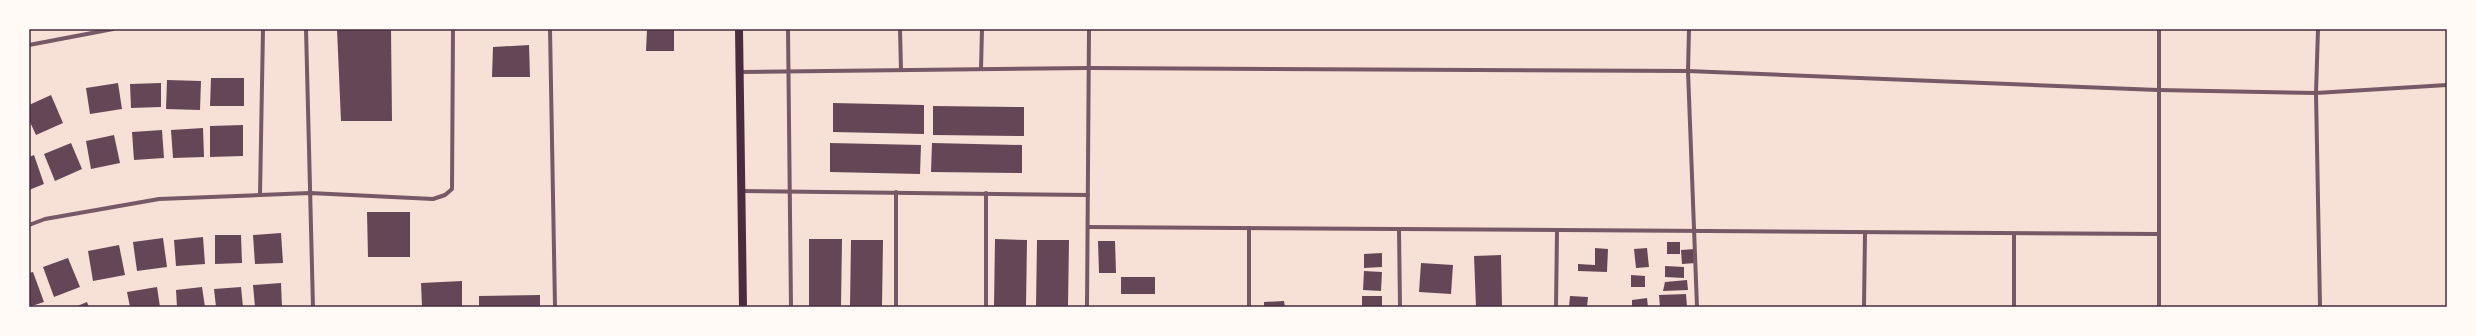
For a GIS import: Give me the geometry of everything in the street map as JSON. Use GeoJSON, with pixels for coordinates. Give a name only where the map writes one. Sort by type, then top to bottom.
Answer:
{"type":"FeatureCollection","features":[{"type":"Feature","properties":{"kind":"main road"},"geometry":{"type":"LineString","coordinates":[[740,29],[740,191],[743,307]]}},
{"type":"Feature","properties":{"kind":"street"},"geometry":{"type":"LineString","coordinates":[[29,45],[113,29]]}},
{"type":"Feature","properties":{"kind":"street"},"geometry":{"type":"LineString","coordinates":[[260,195],[262,29]]}},
{"type":"Feature","properties":{"kind":"street"},"geometry":{"type":"LineString","coordinates":[[306,29],[313,307]]}},
{"type":"Feature","properties":{"kind":"street"},"geometry":{"type":"LineString","coordinates":[[29,225],[45,219],[159,199],[310,193],[433,199],[445,195],[452,189],[453,29]]}},
{"type":"Feature","properties":{"kind":"street"},"geometry":{"type":"LineString","coordinates":[[550,29],[555,307]]}},
{"type":"Feature","properties":{"kind":"street"},"geometry":{"type":"LineString","coordinates":[[788,29],[791,307]]}},
{"type":"Feature","properties":{"kind":"street"},"geometry":{"type":"LineString","coordinates":[[900,29],[901,70]]}},
{"type":"Feature","properties":{"kind":"street"},"geometry":{"type":"LineString","coordinates":[[981,69],[982,29]]}},
{"type":"Feature","properties":{"kind":"street"},"geometry":{"type":"LineString","coordinates":[[1087,307],[1088,29]]}},
{"type":"Feature","properties":{"kind":"street"},"geometry":{"type":"LineString","coordinates":[[1689,29],[1688,71],[1696,230],[1697,307]]}},
{"type":"Feature","properties":{"kind":"street"},"geometry":{"type":"LineString","coordinates":[[2159,29],[2159,307]]}},
{"type":"Feature","properties":{"kind":"street"},"geometry":{"type":"LineString","coordinates":[[2318,29],[2316,92],[2320,307]]}},
{"type":"Feature","properties":{"kind":"street"},"geometry":{"type":"LineString","coordinates":[[740,72],[789,70],[1089,68],[1688,71],[2158,90],[2316,92],[2447,84]]}},
{"type":"Feature","properties":{"kind":"street"},"geometry":{"type":"LineString","coordinates":[[740,191],[1088,195]]}},
{"type":"Feature","properties":{"kind":"street"},"geometry":{"type":"LineString","coordinates":[[896,192],[896,307]]}},
{"type":"Feature","properties":{"kind":"street"},"geometry":{"type":"LineString","coordinates":[[986,193],[986,307]]}},
{"type":"Feature","properties":{"kind":"street"},"geometry":{"type":"LineString","coordinates":[[1088,227],[1557,231],[1696,230],[1865,234],[2159,234]]}},
{"type":"Feature","properties":{"kind":"street"},"geometry":{"type":"LineString","coordinates":[[1249,228],[1249,307]]}},
{"type":"Feature","properties":{"kind":"street"},"geometry":{"type":"LineString","coordinates":[[1399,230],[1400,307]]}},
{"type":"Feature","properties":{"kind":"street"},"geometry":{"type":"LineString","coordinates":[[1556,307],[1557,231]]}},
{"type":"Feature","properties":{"kind":"street"},"geometry":{"type":"LineString","coordinates":[[1864,307],[1865,234]]}},
{"type":"Feature","properties":{"kind":"street"},"geometry":{"type":"LineString","coordinates":[[2014,234],[2014,307]]}},
{"type":"Feature","properties":{"kind":"building"},"geometry":{"type":"Polygon","coordinates":[[[337,29],[391,29],[392,121],[341,121],[337,29]]]}},
{"type":"Feature","properties":{"kind":"building"},"geometry":{"type":"Polygon","coordinates":[[[647,29],[674,29],[674,51],[646,51],[647,29]]]}},
{"type":"Feature","properties":{"kind":"building"},"geometry":{"type":"Polygon","coordinates":[[[529,45],[530,77],[492,77],[493,47],[529,45]]]}},
{"type":"Feature","properties":{"kind":"building"},"geometry":{"type":"Polygon","coordinates":[[[211,78],[244,78],[244,106],[210,106],[211,78]]]}},
{"type":"Feature","properties":{"kind":"building"},"geometry":{"type":"Polygon","coordinates":[[[167,80],[201,81],[200,110],[166,109],[167,80]]]}},
{"type":"Feature","properties":{"kind":"building"},"geometry":{"type":"Polygon","coordinates":[[[118,83],[122,109],[90,114],[86,88],[118,83]]]}},
{"type":"Feature","properties":{"kind":"building"},"geometry":{"type":"Polygon","coordinates":[[[161,83],[161,107],[131,108],[130,84],[161,83]]]}},
{"type":"Feature","properties":{"kind":"building"},"geometry":{"type":"Polygon","coordinates":[[[51,95],[63,123],[36,135],[29,120],[29,105],[51,95]]]}},
{"type":"Feature","properties":{"kind":"building"},"geometry":{"type":"Polygon","coordinates":[[[833,103],[924,105],[924,134],[833,132],[833,103]]]}},
{"type":"Feature","properties":{"kind":"building"},"geometry":{"type":"Polygon","coordinates":[[[933,106],[1024,107],[1024,136],[933,135],[933,106]]]}},
{"type":"Feature","properties":{"kind":"building"},"geometry":{"type":"Polygon","coordinates":[[[243,125],[243,156],[210,157],[210,126],[243,125]]]}},
{"type":"Feature","properties":{"kind":"building"},"geometry":{"type":"Polygon","coordinates":[[[203,128],[204,157],[173,158],[171,130],[203,128]]]}},
{"type":"Feature","properties":{"kind":"building"},"geometry":{"type":"Polygon","coordinates":[[[162,130],[164,158],[134,160],[132,132],[162,130]]]}},
{"type":"Feature","properties":{"kind":"building"},"geometry":{"type":"Polygon","coordinates":[[[114,135],[120,163],[91,169],[86,141],[114,135]]]}},
{"type":"Feature","properties":{"kind":"building"},"geometry":{"type":"Polygon","coordinates":[[[71,143],[82,169],[55,181],[44,154],[71,143]]]}},
{"type":"Feature","properties":{"kind":"building"},"geometry":{"type":"Polygon","coordinates":[[[830,143],[921,145],[920,174],[830,172],[830,143]]]}},
{"type":"Feature","properties":{"kind":"building"},"geometry":{"type":"Polygon","coordinates":[[[932,143],[1022,145],[1022,173],[931,172],[932,143]]]}},
{"type":"Feature","properties":{"kind":"building"},"geometry":{"type":"Polygon","coordinates":[[[34,155],[44,184],[29,190],[29,157],[34,155]]]}},
{"type":"Feature","properties":{"kind":"building"},"geometry":{"type":"Polygon","coordinates":[[[367,212],[410,212],[410,257],[368,257],[367,212]]]}},
{"type":"Feature","properties":{"kind":"building"},"geometry":{"type":"Polygon","coordinates":[[[281,233],[283,263],[255,264],[253,235],[281,233]]]}},
{"type":"Feature","properties":{"kind":"building"},"geometry":{"type":"Polygon","coordinates":[[[215,235],[241,235],[242,263],[215,264],[215,235]]]}},
{"type":"Feature","properties":{"kind":"building"},"geometry":{"type":"Polygon","coordinates":[[[203,237],[205,264],[176,266],[174,240],[203,237]]]}},
{"type":"Feature","properties":{"kind":"building"},"geometry":{"type":"Polygon","coordinates":[[[163,238],[167,267],[137,271],[133,242],[163,238]]]}},
{"type":"Feature","properties":{"kind":"building"},"geometry":{"type":"Polygon","coordinates":[[[809,239],[842,239],[841,307],[809,307],[809,239]]]}},
{"type":"Feature","properties":{"kind":"building"},"geometry":{"type":"Polygon","coordinates":[[[995,239],[1027,240],[1026,307],[994,307],[995,239]]]}},
{"type":"Feature","properties":{"kind":"building"},"geometry":{"type":"Polygon","coordinates":[[[851,240],[883,240],[882,307],[850,307],[851,240]]]}},
{"type":"Feature","properties":{"kind":"building"},"geometry":{"type":"Polygon","coordinates":[[[1037,240],[1069,240],[1068,307],[1036,307],[1037,240]]]}},
{"type":"Feature","properties":{"kind":"building"},"geometry":{"type":"Polygon","coordinates":[[[1098,241],[1115,241],[1116,273],[1099,273],[1098,241]]]}},
{"type":"Feature","properties":{"kind":"building"},"geometry":{"type":"Polygon","coordinates":[[[1667,242],[1680,242],[1680,254],[1667,254],[1667,242]]]}},
{"type":"Feature","properties":{"kind":"building"},"geometry":{"type":"Polygon","coordinates":[[[119,245],[125,275],[93,281],[88,251],[119,245]]]}},
{"type":"Feature","properties":{"kind":"building"},"geometry":{"type":"Polygon","coordinates":[[[1595,248],[1608,249],[1607,272],[1578,271],[1578,264],[1595,265],[1595,248]]]}},
{"type":"Feature","properties":{"kind":"building"},"geometry":{"type":"Polygon","coordinates":[[[1647,248],[1649,267],[1636,268],[1634,249],[1647,248]]]}},
{"type":"Feature","properties":{"kind":"building"},"geometry":{"type":"Polygon","coordinates":[[[1695,249],[1696,263],[1682,264],[1681,250],[1695,249]]]}},
{"type":"Feature","properties":{"kind":"building"},"geometry":{"type":"Polygon","coordinates":[[[1382,253],[1382,267],[1364,268],[1364,254],[1382,253]]]}},
{"type":"Feature","properties":{"kind":"building"},"geometry":{"type":"Polygon","coordinates":[[[1501,255],[1502,307],[1476,307],[1474,256],[1501,255]]]}},
{"type":"Feature","properties":{"kind":"building"},"geometry":{"type":"Polygon","coordinates":[[[68,258],[80,287],[54,297],[43,267],[68,258]]]}},
{"type":"Feature","properties":{"kind":"building"},"geometry":{"type":"Polygon","coordinates":[[[1421,263],[1453,265],[1451,294],[1419,292],[1421,263]]]}},
{"type":"Feature","properties":{"kind":"building"},"geometry":{"type":"Polygon","coordinates":[[[1665,266],[1684,267],[1684,278],[1665,277],[1665,266]]]}},
{"type":"Feature","properties":{"kind":"building"},"geometry":{"type":"Polygon","coordinates":[[[1364,271],[1382,272],[1381,291],[1363,290],[1364,271]]]}},
{"type":"Feature","properties":{"kind":"building"},"geometry":{"type":"Polygon","coordinates":[[[33,272],[44,302],[29,307],[29,273],[33,272]]]}},
{"type":"Feature","properties":{"kind":"building"},"geometry":{"type":"Polygon","coordinates":[[[1631,275],[1645,276],[1645,287],[1631,287],[1631,275]]]}},
{"type":"Feature","properties":{"kind":"building"},"geometry":{"type":"Polygon","coordinates":[[[1121,277],[1155,277],[1155,294],[1121,294],[1121,277]]]}},
{"type":"Feature","properties":{"kind":"building"},"geometry":{"type":"Polygon","coordinates":[[[1687,280],[1688,290],[1663,291],[1665,282],[1687,280]]]}},
{"type":"Feature","properties":{"kind":"building"},"geometry":{"type":"Polygon","coordinates":[[[462,281],[462,307],[422,307],[421,283],[462,281]]]}},
{"type":"Feature","properties":{"kind":"building"},"geometry":{"type":"Polygon","coordinates":[[[281,283],[282,307],[255,307],[253,285],[281,283]]]}},
{"type":"Feature","properties":{"kind":"building"},"geometry":{"type":"Polygon","coordinates":[[[157,287],[160,307],[130,307],[127,292],[157,287]]]}},
{"type":"Feature","properties":{"kind":"building"},"geometry":{"type":"Polygon","coordinates":[[[202,287],[205,307],[177,307],[176,290],[202,287]]]}},
{"type":"Feature","properties":{"kind":"building"},"geometry":{"type":"Polygon","coordinates":[[[241,287],[243,307],[216,307],[214,289],[241,287]]]}},
{"type":"Feature","properties":{"kind":"building"},"geometry":{"type":"Polygon","coordinates":[[[1686,294],[1687,307],[1660,307],[1659,295],[1686,294]]]}},
{"type":"Feature","properties":{"kind":"building"},"geometry":{"type":"Polygon","coordinates":[[[540,295],[540,307],[479,307],[479,296],[540,295]]]}},
{"type":"Feature","properties":{"kind":"building"},"geometry":{"type":"Polygon","coordinates":[[[1362,296],[1382,296],[1382,307],[1362,307],[1362,296]]]}},
{"type":"Feature","properties":{"kind":"building"},"geometry":{"type":"Polygon","coordinates":[[[1570,296],[1588,297],[1587,307],[1569,307],[1570,296]]]}},
{"type":"Feature","properties":{"kind":"building"},"geometry":{"type":"Polygon","coordinates":[[[1647,298],[1648,307],[1632,307],[1632,300],[1647,298]]]}},
{"type":"Feature","properties":{"kind":"building"},"geometry":{"type":"Polygon","coordinates":[[[1284,301],[1285,307],[1264,307],[1264,302],[1284,301]]]}},
{"type":"Feature","properties":{"kind":"building"},"geometry":{"type":"Polygon","coordinates":[[[87,302],[89,307],[75,307],[87,302]]]}}]}
